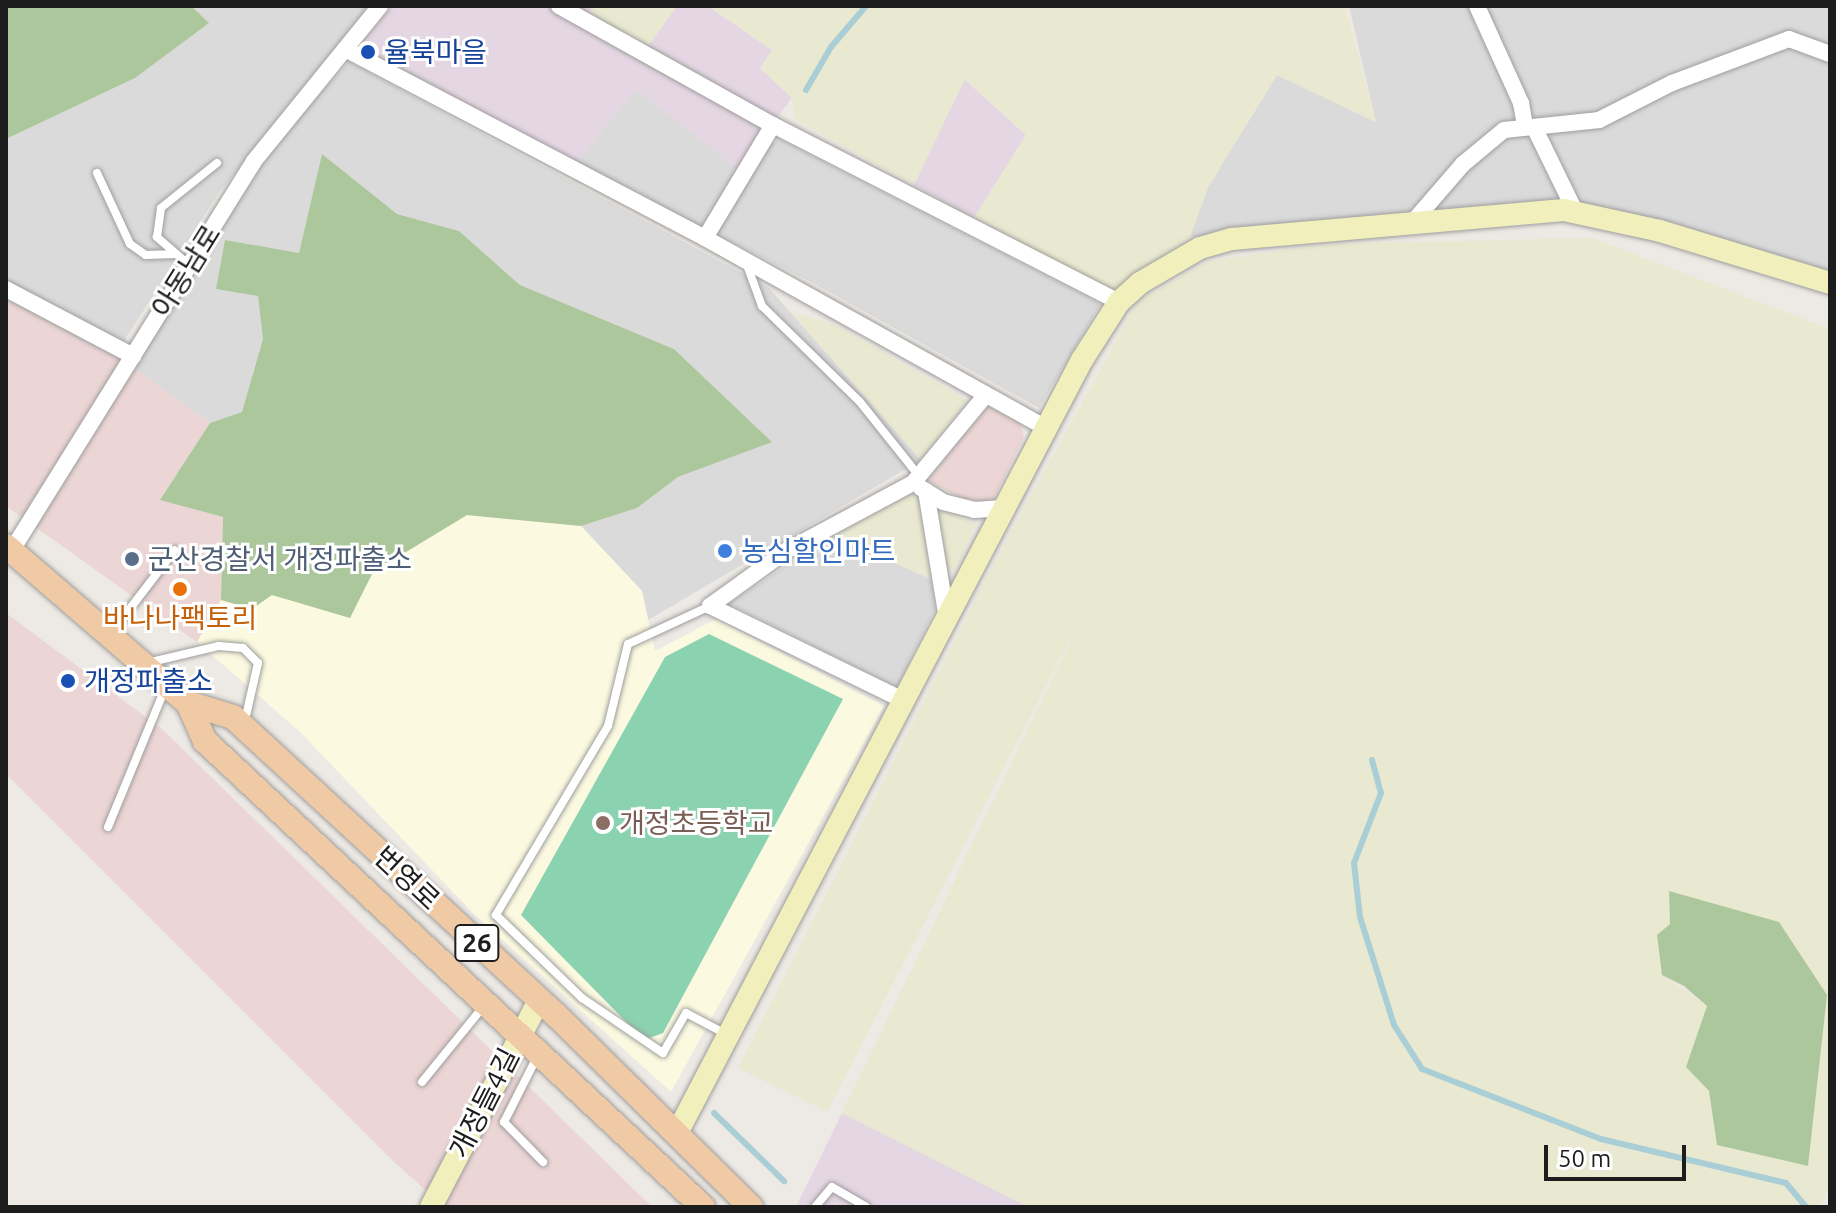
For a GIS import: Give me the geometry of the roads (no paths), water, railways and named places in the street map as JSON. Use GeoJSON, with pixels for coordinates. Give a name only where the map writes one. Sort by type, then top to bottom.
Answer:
{"type":"FeatureCollection","features":[{"type":"Feature","properties":{"kind":"main road","name":"번영로"},"geometry":{"type":"LineString","coordinates":[[9,548],[188,703],[233,717],[539,1000],[751,1207]]}},
{"type":"Feature","properties":{"kind":"main road","name":"번영로"},"geometry":{"type":"LineString","coordinates":[[188,703],[205,741],[703,1207]]}},
{"type":"Feature","properties":{"kind":"street","name":"아동남로"},"geometry":{"type":"LineString","coordinates":[[9,548],[254,161],[380,6]]}},
{"type":"Feature","properties":{"kind":"street"},"geometry":{"type":"LineString","coordinates":[[559,6],[773,125],[1119,302]]}},
{"type":"Feature","properties":{"kind":"street"},"geometry":{"type":"LineString","coordinates":[[1477,6],[1530,126],[1575,211]]}},
{"type":"Feature","properties":{"kind":"street"},"geometry":{"type":"LineString","coordinates":[[1412,223],[1482,146],[1504,130],[1599,120],[1672,83],[1789,39],[1830,54]]}},
{"type":"Feature","properties":{"kind":"street"},"geometry":{"type":"LineString","coordinates":[[345,49],[705,238],[747,265],[1046,428]]}},
{"type":"Feature","properties":{"kind":"street"},"geometry":{"type":"LineString","coordinates":[[705,238],[773,125]]}},
{"type":"Feature","properties":{"kind":"street"},"geometry":{"type":"LineString","coordinates":[[677,1133],[1046,428],[1119,302],[1170,264],[1210,245],[1412,223],[1575,211],[1660,231],[1830,283]]}},
{"type":"Feature","properties":{"kind":"street"},"geometry":{"type":"LineString","coordinates":[[6,289],[133,356]]}},
{"type":"Feature","properties":{"kind":"street"},"geometry":{"type":"LineString","coordinates":[[905,701],[710,606],[786,551],[919,484],[985,396]]}},
{"type":"Feature","properties":{"kind":"street"},"geometry":{"type":"LineString","coordinates":[[919,484],[943,502],[974,510],[1004,508]]}},
{"type":"Feature","properties":{"kind":"street"},"geometry":{"type":"LineString","coordinates":[[919,484],[947,619]]}},
{"type":"Feature","properties":{"kind":"street","name":"개정들4길"},"geometry":{"type":"LineString","coordinates":[[431,1207],[539,1000]]}},
{"type":"Feature","properties":{"kind":"lane"},"geometry":{"type":"LineString","coordinates":[[190,266],[157,237],[161,208],[217,163]]}},
{"type":"Feature","properties":{"kind":"lane"},"geometry":{"type":"LineString","coordinates":[[97,173],[130,244],[146,255],[176,254]]}},
{"type":"Feature","properties":{"kind":"lane"},"geometry":{"type":"LineString","coordinates":[[747,265],[762,306],[860,402],[919,484]]}},
{"type":"Feature","properties":{"kind":"lane"},"geometry":{"type":"LineString","coordinates":[[110,635],[175,550]]}},
{"type":"Feature","properties":{"kind":"lane"},"geometry":{"type":"LineString","coordinates":[[710,606],[628,644],[608,726],[496,915],[582,998],[663,1053],[686,1013],[729,1035]]}},
{"type":"Feature","properties":{"kind":"lane"},"geometry":{"type":"LineString","coordinates":[[142,664],[219,646],[243,648],[258,663],[243,727]]}},
{"type":"Feature","properties":{"kind":"lane"},"geometry":{"type":"LineString","coordinates":[[108,827],[166,685]]}},
{"type":"Feature","properties":{"kind":"lane"},"geometry":{"type":"LineString","coordinates":[[422,1082],[486,1003]]}},
{"type":"Feature","properties":{"kind":"lane"},"geometry":{"type":"LineString","coordinates":[[540,1053],[504,1122],[543,1162]]}},
{"type":"Feature","properties":{"kind":"lane"},"geometry":{"type":"LineString","coordinates":[[815,1207],[832,1187],[866,1207]]}},
{"type":"Feature","properties":{"kind":"waterway"},"geometry":{"type":"LineString","coordinates":[[806,90],[831,47],[866,6]]}},
{"type":"Feature","properties":{"kind":"waterway"},"geometry":{"type":"LineString","coordinates":[[1372,760],[1381,793],[1354,863],[1360,917],[1394,1025],[1422,1069],[1601,1139],[1786,1183],[1806,1207]]}},
{"type":"Feature","properties":{"kind":"waterway"},"geometry":{"type":"LineString","coordinates":[[714,1113],[784,1181]]}},
{"type":"Feature","properties":{"kind":"place","name":"율북마을"},"geometry":{"type":"Point","coordinates":[368,52]}},
{"type":"Feature","properties":{"kind":"place","name":"농심할인마트"},"geometry":{"type":"Point","coordinates":[725,551]}},
{"type":"Feature","properties":{"kind":"place","name":"군산경찰서 개정파출소"},"geometry":{"type":"Point","coordinates":[132,559]}},
{"type":"Feature","properties":{"kind":"place","name":"바나나팩토리"},"geometry":{"type":"Point","coordinates":[180,589]}},
{"type":"Feature","properties":{"kind":"place","name":"개정파출소"},"geometry":{"type":"Point","coordinates":[68,681]}},
{"type":"Feature","properties":{"kind":"place","name":"개정초등학교"},"geometry":{"type":"Point","coordinates":[603,823]}}]}
